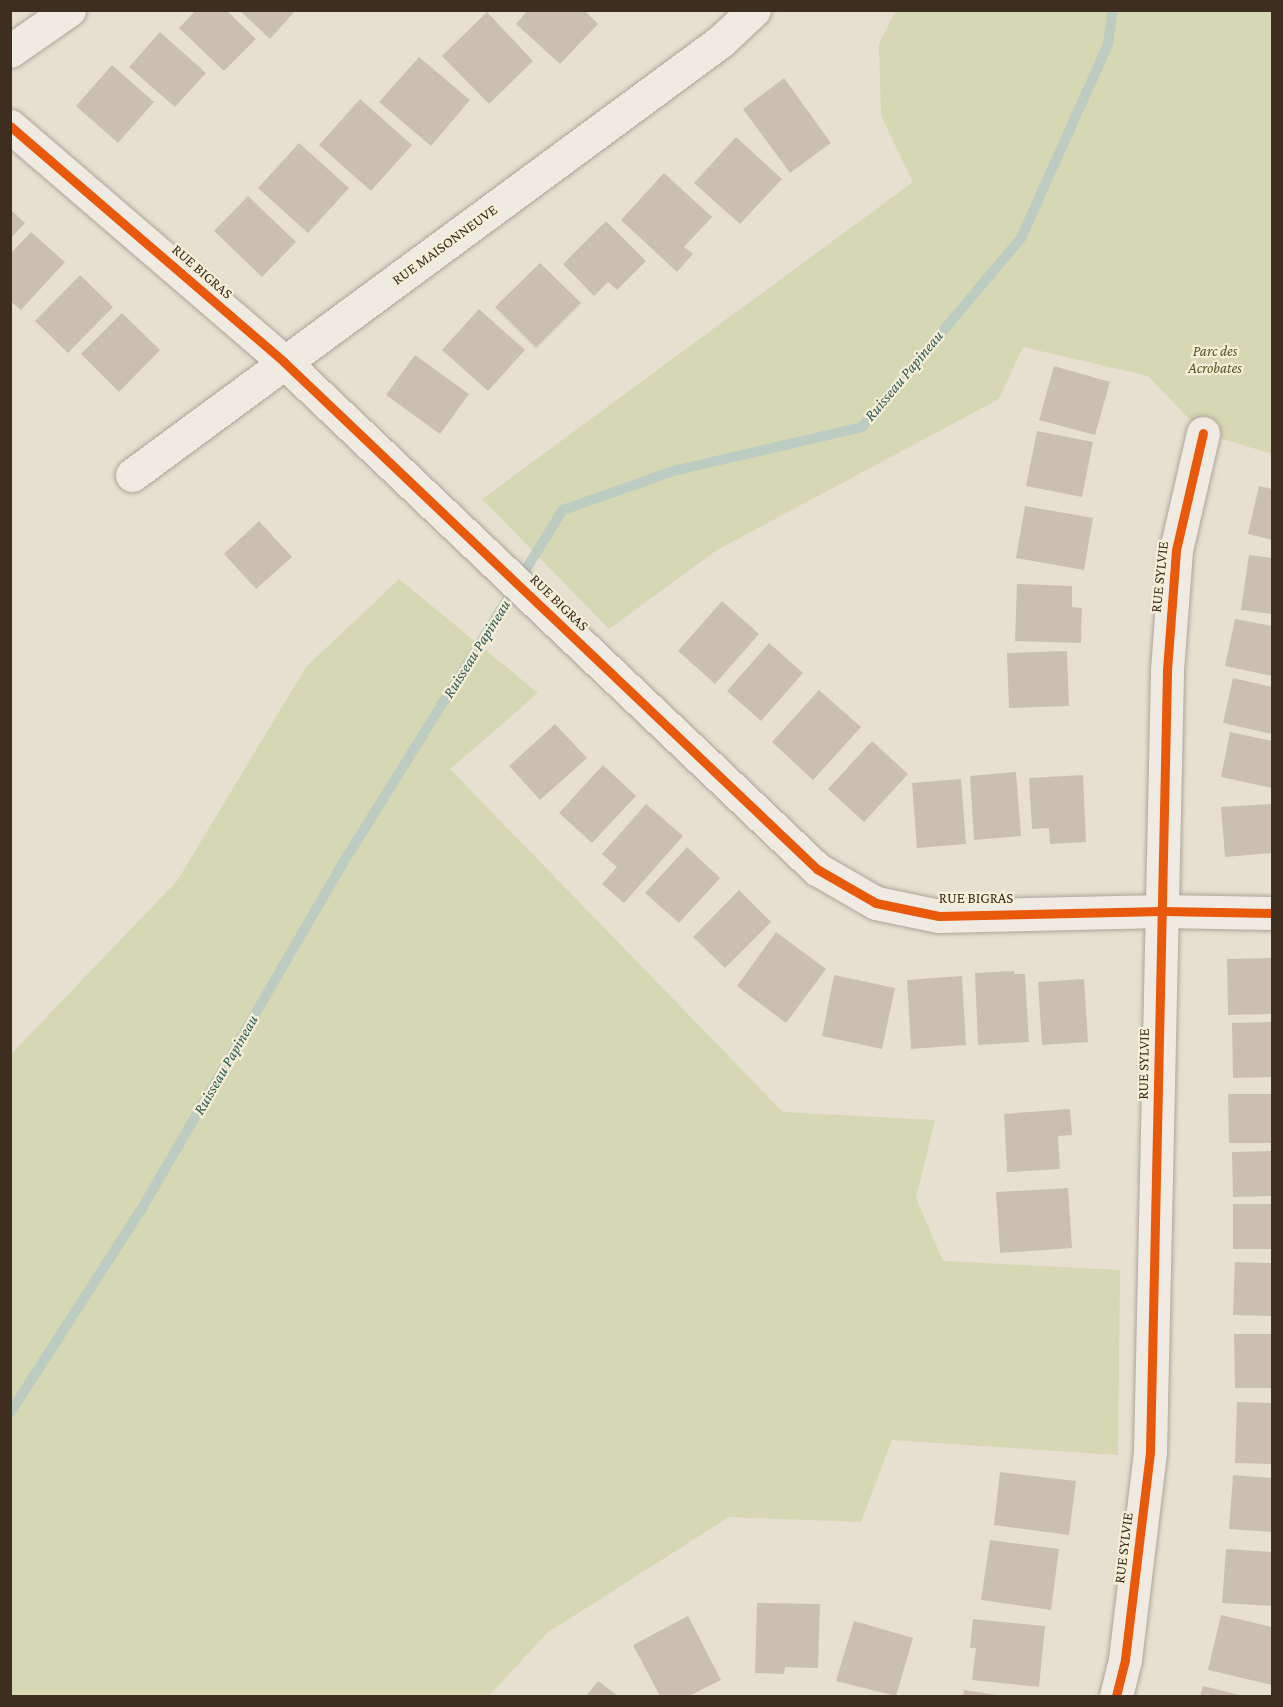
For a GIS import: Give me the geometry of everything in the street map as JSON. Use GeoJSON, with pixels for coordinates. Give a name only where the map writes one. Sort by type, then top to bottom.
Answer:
{"type":"FeatureCollection","features":[{"type":"Feature","properties":{"kind":"street"},"geometry":{"type":"LineString","coordinates":[[10,51],[69,10]]}},
{"type":"Feature","properties":{"kind":"street","name":"RUE MAISONNEUVE"},"geometry":{"type":"LineString","coordinates":[[132,476],[721,41],[754,10]]}},
{"type":"Feature","properties":{"kind":"street","name":"RUE BIGRAS"},"geometry":{"type":"LineString","coordinates":[[10,126],[284,362],[817,869],[876,903],[939,916],[1162,911],[1272,913]]}},
{"type":"Feature","properties":{"kind":"street","name":"RUE SYLVIE"},"geometry":{"type":"LineString","coordinates":[[1116,1696],[1125,1659],[1150,1452],[1167,670],[1176,550],[1203,433]]}},
{"type":"Feature","properties":{"kind":"green space","name":"Parc des Acrobates"},"geometry":{"type":"Polygon","coordinates":[[[896,11],[1272,11],[1272,454],[1203,433],[1148,376],[1023,347],[999,399],[717,550],[609,629],[482,499],[913,182],[881,116],[879,44],[896,11]]]}},
{"type":"Feature","properties":{"kind":"green space"},"geometry":{"type":"Polygon","coordinates":[[[399,579],[538,693],[450,769],[783,1112],[935,1120],[916,1198],[943,1261],[1120,1270],[1118,1455],[892,1440],[861,1522],[729,1517],[547,1633],[489,1696],[11,1696],[11,1054],[177,881],[306,667],[399,579]]]}},
{"type":"Feature","properties":{"kind":"building"},"geometry":{"type":"Polygon","coordinates":[[[196,10],[226,10],[256,39],[224,71],[179,28],[196,10]]]}},
{"type":"Feature","properties":{"kind":"building"},"geometry":{"type":"Polygon","coordinates":[[[239,10],[296,10],[270,39],[239,10]]]}},
{"type":"Feature","properties":{"kind":"building"},"geometry":{"type":"Polygon","coordinates":[[[528,10],[584,10],[598,24],[560,64],[516,24],[528,10]]]}},
{"type":"Feature","properties":{"kind":"building"},"geometry":{"type":"Polygon","coordinates":[[[487,12],[533,61],[489,104],[442,56],[487,12]]]}},
{"type":"Feature","properties":{"kind":"building"},"geometry":{"type":"Polygon","coordinates":[[[160,32],[206,73],[175,107],[129,67],[160,32]]]}},
{"type":"Feature","properties":{"kind":"building"},"geometry":{"type":"Polygon","coordinates":[[[419,57],[470,100],[431,146],[379,102],[419,57]]]}},
{"type":"Feature","properties":{"kind":"building"},"geometry":{"type":"Polygon","coordinates":[[[112,65],[154,102],[118,143],[76,106],[112,65]]]}},
{"type":"Feature","properties":{"kind":"building"},"geometry":{"type":"Polygon","coordinates":[[[784,78],[831,143],[790,173],[743,109],[784,78]]]}},
{"type":"Feature","properties":{"kind":"building"},"geometry":{"type":"Polygon","coordinates":[[[360,99],[412,145],[371,191],[319,145],[360,99]]]}},
{"type":"Feature","properties":{"kind":"building"},"geometry":{"type":"Polygon","coordinates":[[[736,137],[782,179],[740,224],[694,183],[736,137]]]}},
{"type":"Feature","properties":{"kind":"building"},"geometry":{"type":"Polygon","coordinates":[[[299,143],[349,188],[308,233],[258,188],[299,143]]]}},
{"type":"Feature","properties":{"kind":"building"},"geometry":{"type":"Polygon","coordinates":[[[664,173],[712,217],[684,247],[693,254],[677,272],[621,220],[664,173]]]}},
{"type":"Feature","properties":{"kind":"building"},"geometry":{"type":"Polygon","coordinates":[[[248,196],[296,242],[262,277],[214,231],[248,196]]]}},
{"type":"Feature","properties":{"kind":"building"},"geometry":{"type":"Polygon","coordinates":[[[10,209],[25,223],[10,239],[10,209]]]}},
{"type":"Feature","properties":{"kind":"building"},"geometry":{"type":"Polygon","coordinates":[[[606,221],[646,261],[617,290],[608,282],[594,296],[563,264],[606,221]]]}},
{"type":"Feature","properties":{"kind":"building"},"geometry":{"type":"Polygon","coordinates":[[[31,232],[65,262],[21,310],[10,301],[10,254],[31,232]]]}},
{"type":"Feature","properties":{"kind":"building"},"geometry":{"type":"Polygon","coordinates":[[[540,263],[581,303],[536,348],[495,307],[540,263]]]}},
{"type":"Feature","properties":{"kind":"building"},"geometry":{"type":"Polygon","coordinates":[[[80,275],[113,307],[68,353],[35,321],[80,275]]]}},
{"type":"Feature","properties":{"kind":"building"},"geometry":{"type":"Polygon","coordinates":[[[479,309],[525,350],[488,391],[442,350],[479,309]]]}},
{"type":"Feature","properties":{"kind":"building"},"geometry":{"type":"Polygon","coordinates":[[[122,313],[160,350],[119,392],[81,354],[122,313]]]}},
{"type":"Feature","properties":{"kind":"building"},"geometry":{"type":"Polygon","coordinates":[[[415,355],[469,394],[440,434],[386,395],[415,355]]]}},
{"type":"Feature","properties":{"kind":"building"},"geometry":{"type":"Polygon","coordinates":[[[1054,366],[1110,382],[1095,435],[1039,420],[1054,366]]]}},
{"type":"Feature","properties":{"kind":"building"},"geometry":{"type":"Polygon","coordinates":[[[1037,431],[1093,442],[1082,497],[1026,486],[1037,431]]]}},
{"type":"Feature","properties":{"kind":"building"},"geometry":{"type":"Polygon","coordinates":[[[1259,486],[1272,489],[1272,540],[1248,534],[1259,486]]]}},
{"type":"Feature","properties":{"kind":"building"},"geometry":{"type":"Polygon","coordinates":[[[1025,506],[1093,518],[1084,570],[1016,558],[1025,506]]]}},
{"type":"Feature","properties":{"kind":"building"},"geometry":{"type":"Polygon","coordinates":[[[259,521],[292,557],[256,589],[224,554],[259,521]]]}},
{"type":"Feature","properties":{"kind":"building"},"geometry":{"type":"Polygon","coordinates":[[[1249,555],[1272,558],[1272,614],[1241,610],[1249,555]]]}},
{"type":"Feature","properties":{"kind":"building"},"geometry":{"type":"Polygon","coordinates":[[[1017,584],[1072,586],[1072,607],[1082,608],[1081,643],[1015,641],[1017,584]]]}},
{"type":"Feature","properties":{"kind":"building"},"geometry":{"type":"Polygon","coordinates":[[[722,601],[759,634],[715,684],[678,651],[722,601]]]}},
{"type":"Feature","properties":{"kind":"building"},"geometry":{"type":"Polygon","coordinates":[[[1235,619],[1272,626],[1272,676],[1225,666],[1235,619]]]}},
{"type":"Feature","properties":{"kind":"building"},"geometry":{"type":"Polygon","coordinates":[[[769,643],[803,673],[761,721],[727,691],[769,643]]]}},
{"type":"Feature","properties":{"kind":"building"},"geometry":{"type":"Polygon","coordinates":[[[1067,651],[1069,706],[1009,708],[1007,653],[1067,651]]]}},
{"type":"Feature","properties":{"kind":"building"},"geometry":{"type":"Polygon","coordinates":[[[1233,678],[1272,687],[1272,734],[1223,723],[1233,678]]]}},
{"type":"Feature","properties":{"kind":"building"},"geometry":{"type":"Polygon","coordinates":[[[819,690],[861,727],[813,780],[772,742],[819,690]]]}},
{"type":"Feature","properties":{"kind":"building"},"geometry":{"type":"Polygon","coordinates":[[[555,724],[587,758],[540,800],[509,766],[555,724]]]}},
{"type":"Feature","properties":{"kind":"building"},"geometry":{"type":"Polygon","coordinates":[[[1230,732],[1272,741],[1272,788],[1221,777],[1230,732]]]}},
{"type":"Feature","properties":{"kind":"building"},"geometry":{"type":"Polygon","coordinates":[[[872,741],[908,774],[864,822],[828,789],[872,741]]]}},
{"type":"Feature","properties":{"kind":"building"},"geometry":{"type":"Polygon","coordinates":[[[603,765],[636,796],[592,843],[559,813],[603,765]]]}},
{"type":"Feature","properties":{"kind":"building"},"geometry":{"type":"Polygon","coordinates":[[[1016,772],[1021,836],[974,840],[970,776],[1016,772]]]}},
{"type":"Feature","properties":{"kind":"building"},"geometry":{"type":"Polygon","coordinates":[[[1083,775],[1086,842],[1050,844],[1049,828],[1032,829],[1029,778],[1083,775]]]}},
{"type":"Feature","properties":{"kind":"building"},"geometry":{"type":"Polygon","coordinates":[[[961,779],[966,844],[917,848],[912,783],[961,779]]]}},
{"type":"Feature","properties":{"kind":"building"},"geometry":{"type":"Polygon","coordinates":[[[646,804],[683,836],[624,903],[602,884],[617,867],[602,854],[646,804]]]}},
{"type":"Feature","properties":{"kind":"building"},"geometry":{"type":"Polygon","coordinates":[[[1272,804],[1272,853],[1225,857],[1221,807],[1272,804]]]}},
{"type":"Feature","properties":{"kind":"building"},"geometry":{"type":"Polygon","coordinates":[[[687,847],[720,878],[679,923],[645,893],[687,847]]]}},
{"type":"Feature","properties":{"kind":"building"},"geometry":{"type":"Polygon","coordinates":[[[739,890],[771,922],[725,968],[693,937],[739,890]]]}},
{"type":"Feature","properties":{"kind":"building"},"geometry":{"type":"Polygon","coordinates":[[[776,932],[826,969],[786,1023],[737,986],[776,932]]]}},
{"type":"Feature","properties":{"kind":"building"},"geometry":{"type":"Polygon","coordinates":[[[1272,958],[1272,1014],[1228,1015],[1227,959],[1272,958]]]}},
{"type":"Feature","properties":{"kind":"building"},"geometry":{"type":"Polygon","coordinates":[[[1014,971],[1014,974],[1025,974],[1029,1042],[978,1045],[975,973],[1014,971]]]}},
{"type":"Feature","properties":{"kind":"building"},"geometry":{"type":"Polygon","coordinates":[[[834,975],[895,988],[882,1049],[822,1036],[834,975]]]}},
{"type":"Feature","properties":{"kind":"building"},"geometry":{"type":"Polygon","coordinates":[[[962,976],[966,1045],[911,1049],[907,980],[962,976]]]}},
{"type":"Feature","properties":{"kind":"building"},"geometry":{"type":"Polygon","coordinates":[[[1084,979],[1088,1042],[1042,1045],[1038,982],[1084,979]]]}},
{"type":"Feature","properties":{"kind":"building"},"geometry":{"type":"Polygon","coordinates":[[[1272,1022],[1272,1077],[1233,1078],[1232,1023],[1272,1022]]]}},
{"type":"Feature","properties":{"kind":"building"},"geometry":{"type":"Polygon","coordinates":[[[1228,1094],[1272,1094],[1272,1143],[1229,1143],[1228,1094]]]}},
{"type":"Feature","properties":{"kind":"building"},"geometry":{"type":"Polygon","coordinates":[[[1070,1109],[1072,1135],[1058,1136],[1060,1169],[1007,1172],[1004,1114],[1070,1109]]]}},
{"type":"Feature","properties":{"kind":"building"},"geometry":{"type":"Polygon","coordinates":[[[1272,1151],[1272,1196],[1233,1197],[1232,1152],[1272,1151]]]}},
{"type":"Feature","properties":{"kind":"building"},"geometry":{"type":"Polygon","coordinates":[[[1068,1188],[1072,1248],[1000,1253],[996,1192],[1068,1188]]]}},
{"type":"Feature","properties":{"kind":"building"},"geometry":{"type":"Polygon","coordinates":[[[1233,1204],[1272,1204],[1272,1249],[1233,1249],[1233,1204]]]}},
{"type":"Feature","properties":{"kind":"building"},"geometry":{"type":"Polygon","coordinates":[[[1235,1262],[1272,1263],[1272,1316],[1233,1315],[1235,1262]]]}},
{"type":"Feature","properties":{"kind":"building"},"geometry":{"type":"Polygon","coordinates":[[[1234,1334],[1272,1334],[1272,1388],[1235,1388],[1234,1334]]]}},
{"type":"Feature","properties":{"kind":"building"},"geometry":{"type":"Polygon","coordinates":[[[1237,1402],[1272,1403],[1272,1464],[1235,1463],[1237,1402]]]}},
{"type":"Feature","properties":{"kind":"building"},"geometry":{"type":"Polygon","coordinates":[[[1000,1472],[1076,1481],[1069,1535],[994,1525],[1000,1472]]]}},
{"type":"Feature","properties":{"kind":"building"},"geometry":{"type":"Polygon","coordinates":[[[1233,1475],[1272,1478],[1272,1532],[1229,1529],[1233,1475]]]}},
{"type":"Feature","properties":{"kind":"building"},"geometry":{"type":"Polygon","coordinates":[[[990,1540],[1059,1549],[1051,1610],[981,1600],[990,1540]]]}},
{"type":"Feature","properties":{"kind":"building"},"geometry":{"type":"Polygon","coordinates":[[[1226,1549],[1272,1552],[1272,1606],[1222,1603],[1226,1549]]]}},
{"type":"Feature","properties":{"kind":"building"},"geometry":{"type":"Polygon","coordinates":[[[757,1603],[820,1604],[818,1668],[785,1667],[784,1674],[755,1673],[757,1603]]]}},
{"type":"Feature","properties":{"kind":"building"},"geometry":{"type":"Polygon","coordinates":[[[1221,1615],[1272,1627],[1272,1685],[1208,1670],[1221,1615]]]}},
{"type":"Feature","properties":{"kind":"building"},"geometry":{"type":"Polygon","coordinates":[[[688,1616],[721,1680],[689,1696],[660,1696],[633,1645],[688,1616]]]}},
{"type":"Feature","properties":{"kind":"building"},"geometry":{"type":"Polygon","coordinates":[[[973,1619],[1045,1626],[1039,1687],[972,1680],[976,1648],[970,1648],[973,1619]]]}},
{"type":"Feature","properties":{"kind":"building"},"geometry":{"type":"Polygon","coordinates":[[[854,1621],[913,1638],[896,1696],[836,1681],[854,1621]]]}},
{"type":"Feature","properties":{"kind":"building"},"geometry":{"type":"Polygon","coordinates":[[[598,1681],[618,1696],[586,1696],[598,1681]]]}},
{"type":"Feature","properties":{"kind":"building"},"geometry":{"type":"Polygon","coordinates":[[[1203,1686],[1244,1696],[1200,1696],[1203,1686]]]}},
{"type":"Feature","properties":{"kind":"building"},"geometry":{"type":"Polygon","coordinates":[[[964,1690],[996,1695],[996,1696],[963,1696],[964,1690]]]}},
{"type":"Feature","properties":{"kind":"waterway","name":"Ruisseau Papineau"},"geometry":{"type":"LineString","coordinates":[[10,1413],[141,1210],[348,855],[563,510],[673,471],[862,427],[1021,238],[1108,44],[1113,10]]}},
{"type":"Feature","properties":{"kind":"cycle path"},"geometry":{"type":"LineString","coordinates":[[10,126],[284,362],[817,869],[876,903],[939,916],[1162,911],[1272,913]]}},
{"type":"Feature","properties":{"kind":"cycle path"},"geometry":{"type":"LineString","coordinates":[[1116,1696],[1125,1659],[1150,1452],[1167,670],[1176,550],[1203,433]]}}]}
